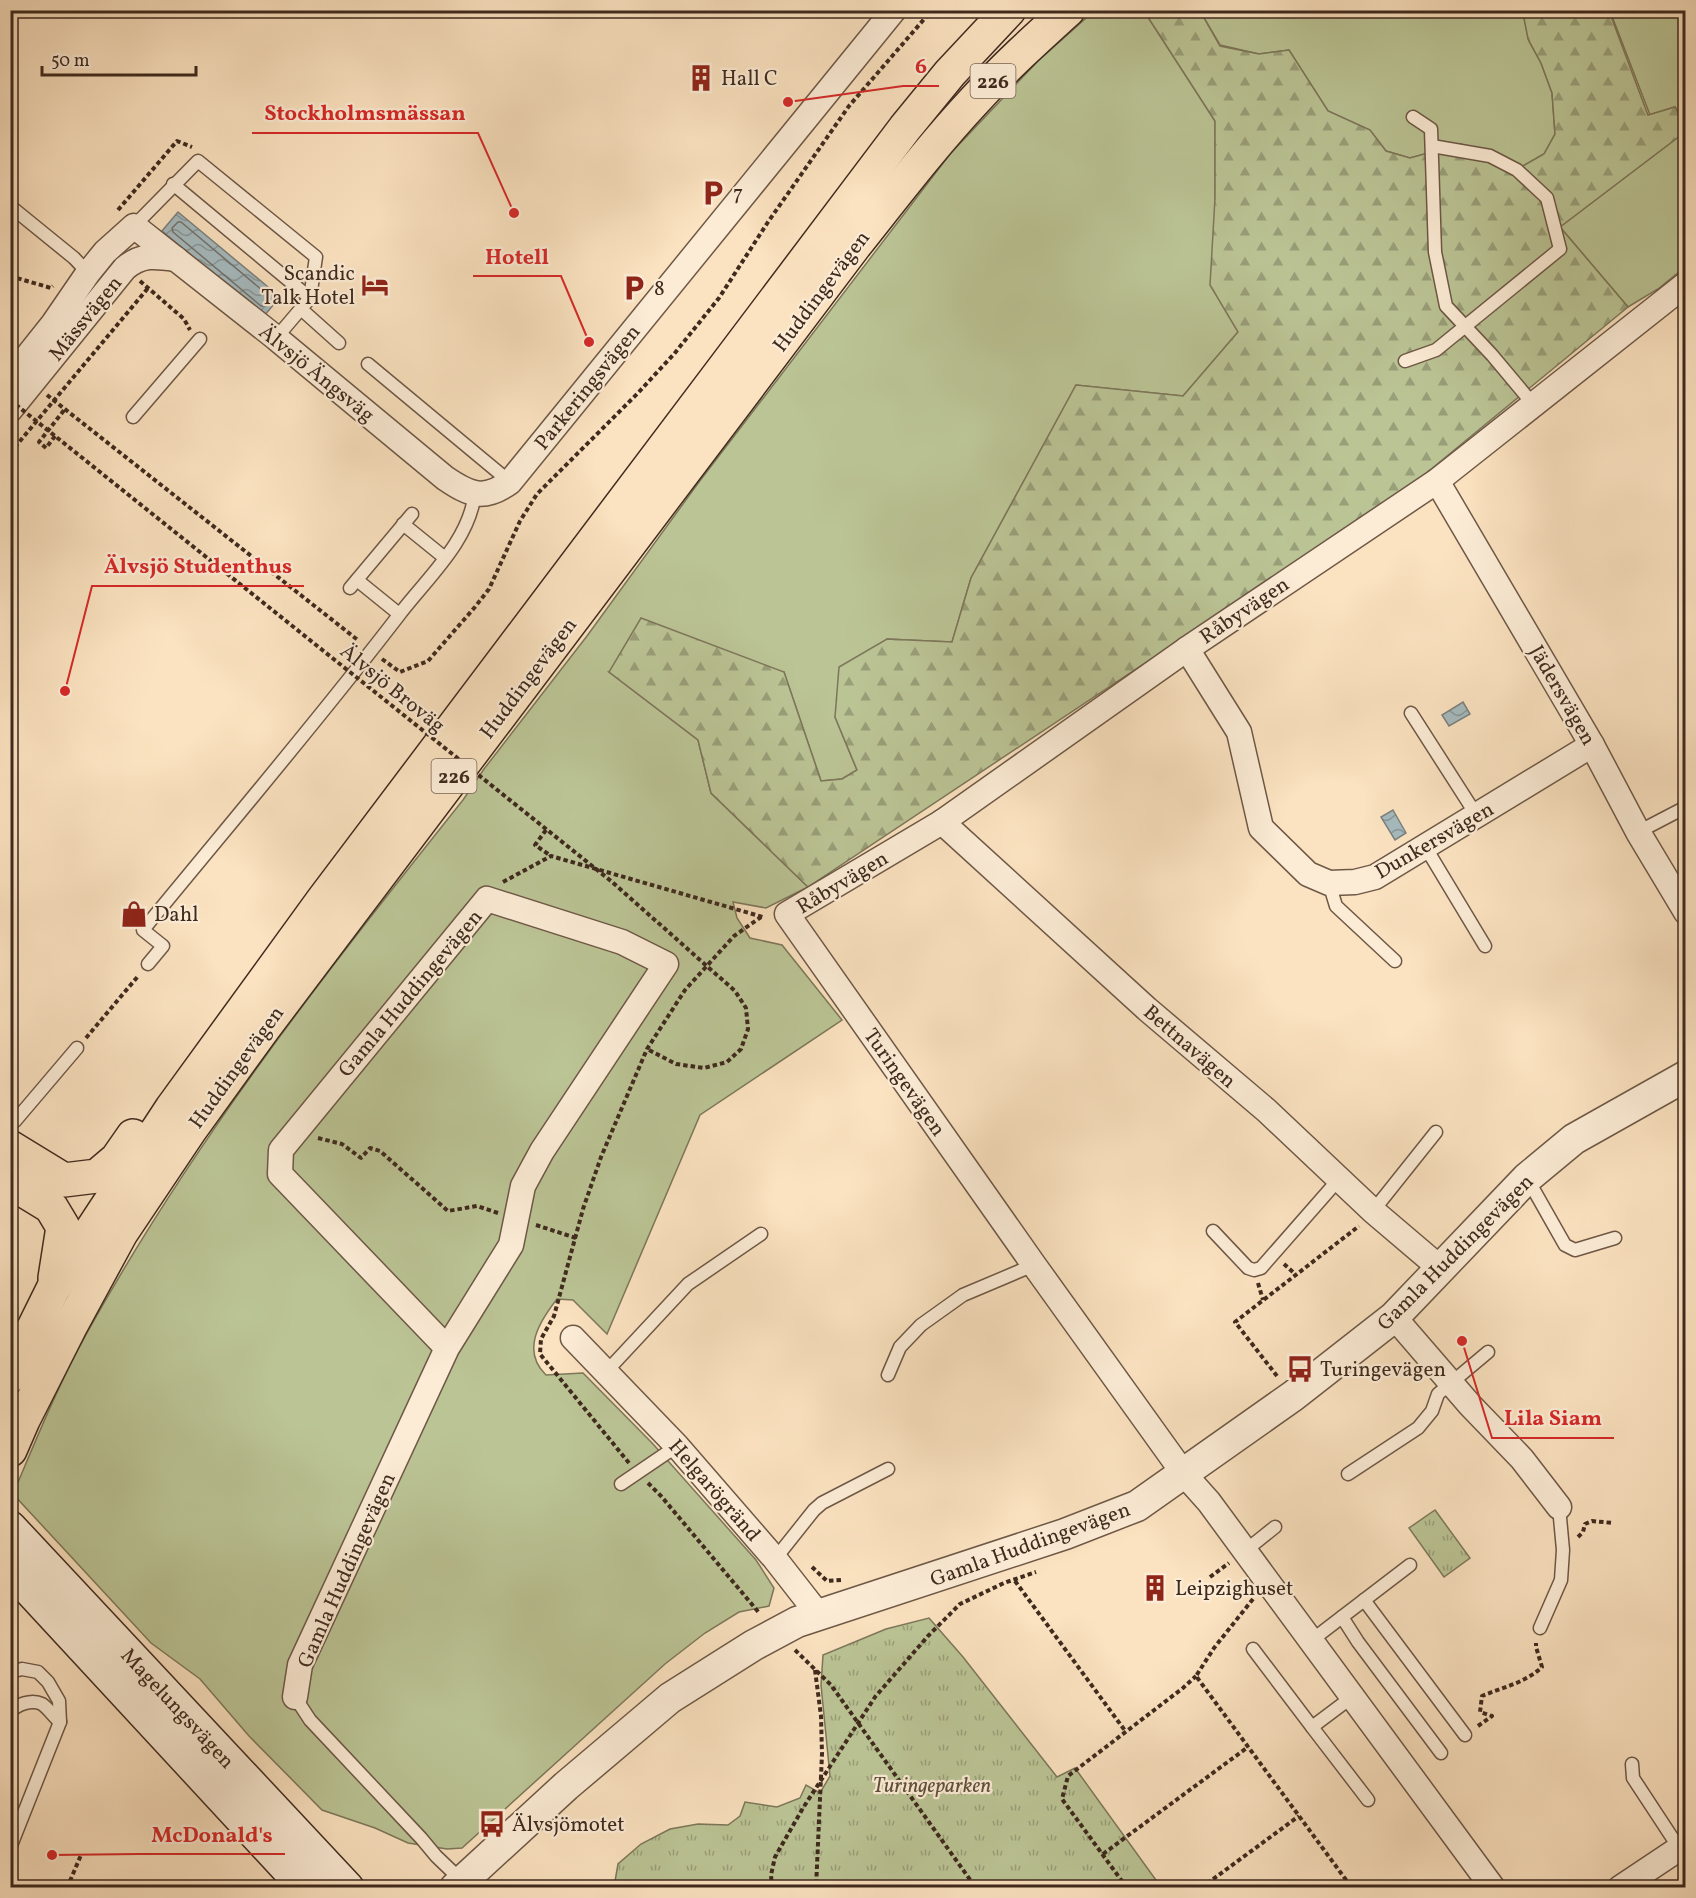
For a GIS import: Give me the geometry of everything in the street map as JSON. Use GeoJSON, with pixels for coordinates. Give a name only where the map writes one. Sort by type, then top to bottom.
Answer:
{"type":"FeatureCollection","features":[{"type":"Feature","properties":{"kind":"main road","name":"Huddingevägen"},"geometry":{"type":"LineString","coordinates":[[10,1376],[53,1289],[172,1108],[323,900],[905,128],[950,73],[1009,10]]}},
{"type":"Feature","properties":{"kind":"main road","name":"Huddingevägen"},"geometry":{"type":"LineString","coordinates":[[10,1450],[65,1335],[121,1233],[190,1130],[263,1029],[855,245],[975,100],[1068,10]]}},
{"type":"Feature","properties":{"kind":"main road"},"geometry":{"type":"LineString","coordinates":[[10,1147],[64,1180],[97,1176],[117,1159],[288,924],[323,900]]}},
{"type":"Feature","properties":{"kind":"main road"},"geometry":{"type":"LineString","coordinates":[[10,1182],[51,1207],[63,1227],[53,1289]]}},
{"type":"Feature","properties":{"kind":"main road","name":"Magelungsvägen"},"geometry":{"type":"LineString","coordinates":[[10,1528],[346,1887]]}},
{"type":"Feature","properties":{"kind":"main road","name":"Magelungsvägen"},"geometry":{"type":"LineString","coordinates":[[10,1568],[306,1887]]}},
{"type":"Feature","properties":{"kind":"street","name":"Parkeringsvägen"},"geometry":{"type":"LineString","coordinates":[[475,493],[487,495],[510,482],[894,10]]}},
{"type":"Feature","properties":{"kind":"street","name":"Älvsjö Ängsväg"},"geometry":{"type":"LineString","coordinates":[[134,226],[276,338],[445,478],[460,488],[475,493]]}},
{"type":"Feature","properties":{"kind":"street","name":"Mässvägen"},"geometry":{"type":"LineString","coordinates":[[10,410],[21,381],[53,324],[105,252],[134,226]]}},
{"type":"Feature","properties":{"kind":"street","name":"Mässvägen"},"geometry":{"type":"LineString","coordinates":[[21,381],[135,260],[144,257],[176,259]]}},
{"type":"Feature","properties":{"kind":"street","name":"Råbyvägen"},"geometry":{"type":"LineString","coordinates":[[787,914],[942,822],[1187,649],[1437,481],[1686,284]]}},
{"type":"Feature","properties":{"kind":"street","name":"Jädersvägen"},"geometry":{"type":"LineString","coordinates":[[1437,481],[1592,745],[1638,832],[1686,912]]}},
{"type":"Feature","properties":{"kind":"street"},"geometry":{"type":"LineString","coordinates":[[1187,649],[1239,732],[1261,828],[1308,874],[1329,883]]}},
{"type":"Feature","properties":{"kind":"street","name":"Dunkersvägen"},"geometry":{"type":"LineString","coordinates":[[1329,883],[1355,882],[1375,877],[1592,745]]}},
{"type":"Feature","properties":{"kind":"street","name":"Bettnavägen"},"geometry":{"type":"LineString","coordinates":[[942,822],[1147,1009],[1266,1110],[1374,1212],[1440,1268]]}},
{"type":"Feature","properties":{"kind":"street","name":"Gamla Huddingevägen"},"geometry":{"type":"LineString","coordinates":[[295,1697],[300,1665],[447,1348],[511,1245],[523,1186],[542,1151],[666,964],[622,942],[487,899],[281,1149],[280,1174],[447,1348]]}},
{"type":"Feature","properties":{"kind":"street","name":"Turingevägen"},"geometry":{"type":"LineString","coordinates":[[787,914],[1184,1474],[1209,1502],[1493,1887]]}},
{"type":"Feature","properties":{"kind":"street","name":"Gamla Huddingevägen"},"geometry":{"type":"LineString","coordinates":[[459,1884],[566,1786],[670,1698],[754,1645],[797,1622],[818,1614],[942,1576],[1076,1530],[1137,1506],[1293,1396],[1394,1317],[1527,1178],[1574,1139],[1684,1081]]}},
{"type":"Feature","properties":{"kind":"street"},"geometry":{"type":"LineString","coordinates":[[1394,1317],[1522,1460],[1559,1507]]}},
{"type":"Feature","properties":{"kind":"street","name":"Helgarögränd"},"geometry":{"type":"LineString","coordinates":[[573,1338],[677,1446],[775,1559],[818,1614]]}},
{"type":"Feature","properties":{"kind":"street"},"geometry":{"type":"LineString","coordinates":[[1620,1887],[1682,1846]]}},
{"type":"Feature","properties":{"kind":"lane"},"geometry":{"type":"LineString","coordinates":[[1413,117],[1431,129],[1435,252],[1446,306],[1492,355],[1533,404]]}},
{"type":"Feature","properties":{"kind":"lane"},"geometry":{"type":"LineString","coordinates":[[1405,361],[1436,350],[1560,249],[1547,198],[1517,170],[1490,156],[1432,146]]}},
{"type":"Feature","properties":{"kind":"lane"},"geometry":{"type":"LineString","coordinates":[[134,226],[198,161],[316,257],[310,298],[276,338]]}},
{"type":"Feature","properties":{"kind":"lane"},"geometry":{"type":"LineString","coordinates":[[173,184],[310,298]]}},
{"type":"Feature","properties":{"kind":"lane"},"geometry":{"type":"LineString","coordinates":[[10,206],[75,258],[107,291]]}},
{"type":"Feature","properties":{"kind":"lane"},"geometry":{"type":"LineString","coordinates":[[301,309],[339,343]]}},
{"type":"Feature","properties":{"kind":"lane"},"geometry":{"type":"LineString","coordinates":[[133,417],[200,339]]}},
{"type":"Feature","properties":{"kind":"lane"},"geometry":{"type":"LineString","coordinates":[[368,364],[510,482]]}},
{"type":"Feature","properties":{"kind":"lane"},"geometry":{"type":"LineString","coordinates":[[148,964],[164,946],[143,930],[372,651],[445,558],[469,521],[475,493]]}},
{"type":"Feature","properties":{"kind":"lane"},"geometry":{"type":"LineString","coordinates":[[399,614],[353,584],[407,519],[445,558]]}},
{"type":"Feature","properties":{"kind":"lane"},"geometry":{"type":"LineString","coordinates":[[1411,713],[1477,816]]}},
{"type":"Feature","properties":{"kind":"lane"},"geometry":{"type":"LineString","coordinates":[[1638,832],[1686,807]]}},
{"type":"Feature","properties":{"kind":"lane"},"geometry":{"type":"LineString","coordinates":[[1426,848],[1485,946]]}},
{"type":"Feature","properties":{"kind":"lane"},"geometry":{"type":"LineString","coordinates":[[1329,883],[1336,906],[1395,961]]}},
{"type":"Feature","properties":{"kind":"lane"},"geometry":{"type":"LineString","coordinates":[[10,1118],[15,1121],[77,1048]]}},
{"type":"Feature","properties":{"kind":"lane"},"geometry":{"type":"LineString","coordinates":[[1374,1212],[1436,1132]]}},
{"type":"Feature","properties":{"kind":"lane"},"geometry":{"type":"LineString","coordinates":[[1527,1178],[1565,1245],[1575,1250],[1615,1238]]}},
{"type":"Feature","properties":{"kind":"lane"},"geometry":{"type":"LineString","coordinates":[[1213,1231],[1248,1268],[1254,1270],[1261,1268],[1339,1179]]}},
{"type":"Feature","properties":{"kind":"lane"},"geometry":{"type":"LineString","coordinates":[[606,1372],[688,1284],[760,1234]]}},
{"type":"Feature","properties":{"kind":"lane"},"geometry":{"type":"LineString","coordinates":[[888,1375],[900,1347],[921,1325],[963,1295],[1034,1265]]}},
{"type":"Feature","properties":{"kind":"lane"},"geometry":{"type":"LineString","coordinates":[[1348,1474],[1418,1428],[1432,1412],[1438,1394],[1488,1352]]}},
{"type":"Feature","properties":{"kind":"lane"},"geometry":{"type":"LineString","coordinates":[[621,1484],[677,1446]]}},
{"type":"Feature","properties":{"kind":"lane"},"geometry":{"type":"LineString","coordinates":[[775,1559],[822,1503],[888,1469]]}},
{"type":"Feature","properties":{"kind":"lane"},"geometry":{"type":"LineString","coordinates":[[1540,1628],[1561,1580],[1563,1550],[1559,1507]]}},
{"type":"Feature","properties":{"kind":"lane"},"geometry":{"type":"LineString","coordinates":[[1245,1551],[1275,1527]]}},
{"type":"Feature","properties":{"kind":"lane"},"geometry":{"type":"LineString","coordinates":[[1312,1640],[1410,1565]]}},
{"type":"Feature","properties":{"kind":"lane"},"geometry":{"type":"LineString","coordinates":[[1364,1600],[1465,1735]]}},
{"type":"Feature","properties":{"kind":"lane"},"geometry":{"type":"LineString","coordinates":[[1342,1617],[1441,1753]]}},
{"type":"Feature","properties":{"kind":"lane"},"geometry":{"type":"LineString","coordinates":[[1253,1649],[1368,1800]]}},
{"type":"Feature","properties":{"kind":"lane"},"geometry":{"type":"LineString","coordinates":[[10,1672],[22,1669],[38,1672],[48,1682],[60,1701],[60,1722],[10,1848]]}},
{"type":"Feature","properties":{"kind":"lane"},"geometry":{"type":"LineString","coordinates":[[1312,1726],[1352,1696]]}},
{"type":"Feature","properties":{"kind":"lane","name":"Gamla Huddingevägen"},"geometry":{"type":"LineString","coordinates":[[295,1697],[310,1720],[422,1838],[459,1884]]}},
{"type":"Feature","properties":{"kind":"lane"},"geometry":{"type":"LineString","coordinates":[[10,1713],[13,1708],[26,1702],[41,1703],[60,1722]]}},
{"type":"Feature","properties":{"kind":"lane"},"geometry":{"type":"LineString","coordinates":[[1632,1764],[1633,1778],[1682,1846]]}},
{"type":"Feature","properties":{"kind":"path"},"geometry":{"type":"LineString","coordinates":[[21,381],[55,400],[400,672],[428,661],[489,589],[520,521],[537,494],[674,354],[719,298],[768,222],[849,106],[932,10]]}},
{"type":"Feature","properties":{"kind":"path"},"geometry":{"type":"LineString","coordinates":[[125,268],[184,319],[191,331],[200,339]]}},
{"type":"Feature","properties":{"kind":"path"},"geometry":{"type":"LineString","coordinates":[[10,453],[148,288]]}},
{"type":"Feature","properties":{"kind":"path","name":"Älvsjö Broväg"},"geometry":{"type":"LineString","coordinates":[[10,400],[546,830],[612,881],[726,983],[735,991],[746,1008],[748,1029],[741,1049],[727,1062],[704,1068],[676,1064],[647,1049],[685,990],[735,936],[761,917],[551,856]]}},
{"type":"Feature","properties":{"kind":"path"},"geometry":{"type":"LineString","coordinates":[[55,436],[46,448],[39,442],[65,409]]}},
{"type":"Feature","properties":{"kind":"path"},"geometry":{"type":"LineString","coordinates":[[487,899],[502,883],[551,856],[535,845],[546,830]]}},
{"type":"Feature","properties":{"kind":"path"},"geometry":{"type":"LineString","coordinates":[[77,1048],[148,964]]}},
{"type":"Feature","properties":{"kind":"path"},"geometry":{"type":"LineString","coordinates":[[296,1132],[342,1144],[362,1158],[370,1148],[380,1150],[448,1211],[477,1206],[576,1238]]}},
{"type":"Feature","properties":{"kind":"path"},"geometry":{"type":"LineString","coordinates":[[1293,1396],[1235,1322],[1374,1212]]}},
{"type":"Feature","properties":{"kind":"path"},"geometry":{"type":"LineString","coordinates":[[1592,1521],[1613,1522]]}},
{"type":"Feature","properties":{"kind":"path"},"geometry":{"type":"LineString","coordinates":[[1015,1581],[1126,1732]]}},
{"type":"Feature","properties":{"kind":"path"},"geometry":{"type":"LineString","coordinates":[[1127,1887],[1062,1799],[1068,1776],[1196,1676],[1244,1608],[1268,1583]]}},
{"type":"Feature","properties":{"kind":"path"},"geometry":{"type":"LineString","coordinates":[[1482,1696],[1517,1683],[1533,1675],[1542,1667],[1536,1647],[1540,1628]]}},
{"type":"Feature","properties":{"kind":"path"},"geometry":{"type":"LineString","coordinates":[[816,1887],[822,1779],[821,1716],[815,1669],[831,1685],[976,1887]]}},
{"type":"Feature","properties":{"kind":"path"},"geometry":{"type":"LineString","coordinates":[[1196,1676],[1350,1886],[1344,1887]]}},
{"type":"Feature","properties":{"kind":"path"},"geometry":{"type":"LineString","coordinates":[[1103,1854],[1248,1747]]}},
{"type":"Feature","properties":{"kind":"path"},"geometry":{"type":"LineString","coordinates":[[772,1887],[771,1875],[775,1857],[822,1779]]}},
{"type":"Feature","properties":{"kind":"path"},"geometry":{"type":"LineString","coordinates":[[1201,1887],[1299,1816]]}},
{"type":"Feature","properties":{"kind":"path"},"geometry":{"type":"LineString","coordinates":[[67,1887],[81,1855]]}},
{"type":"Feature","properties":{"kind":"green space"},"geometry":{"type":"Polygon","coordinates":[[[1094,11],[1144,11],[1215,121],[1215,198],[1238,332],[1183,396],[1076,385],[971,578],[952,642],[887,639],[835,717],[857,770],[842,779],[821,781],[784,672],[609,672],[698,740],[711,793],[808,887],[766,908],[733,902],[737,918],[750,938],[782,945],[842,1020],[700,1115],[607,1334],[573,1300],[557,1299],[544,1317],[535,1337],[535,1356],[546,1375],[583,1373],[653,1444],[756,1560],[774,1588],[769,1606],[739,1612],[705,1633],[665,1664],[462,1848],[447,1849],[408,1843],[375,1828],[322,1810],[249,1736],[200,1679],[151,1643],[13,1494],[39,1433],[76,1353],[128,1263],[171,1193],[263,1059],[463,800],[484,769],[587,636],[699,482],[950,154],[1037,62],[1094,11]]]}},
{"type":"Feature","properties":{"kind":"green space"},"geometry":{"type":"Polygon","coordinates":[[[1144,11],[1200,11],[1220,46],[1259,54],[1289,50],[1328,111],[1370,130],[1386,151],[1410,158],[1461,144],[1495,162],[1523,166],[1544,154],[1555,134],[1552,93],[1541,63],[1528,39],[1524,11],[1609,11],[1648,115],[1675,107],[1685,124],[1685,132],[1560,227],[1628,307],[1407,489],[808,887],[711,793],[698,740],[609,672],[641,618],[784,672],[821,781],[842,779],[857,770],[835,717],[839,667],[887,639],[952,642],[971,578],[1076,385],[1183,396],[1238,332],[1210,285],[1215,198],[1215,121],[1144,11]]]}},
{"type":"Feature","properties":{"kind":"green space"},"geometry":{"type":"Polygon","coordinates":[[[1200,11],[1524,11],[1529,41],[1541,63],[1552,93],[1555,134],[1544,154],[1523,166],[1495,162],[1461,144],[1410,158],[1386,151],[1370,130],[1328,111],[1289,50],[1259,54],[1220,45],[1200,11]]]}},
{"type":"Feature","properties":{"kind":"green space"},"geometry":{"type":"Polygon","coordinates":[[[1610,11],[1685,11],[1685,124],[1675,107],[1650,115],[1610,11]]]}},
{"type":"Feature","properties":{"kind":"green space"},"geometry":{"type":"Polygon","coordinates":[[[1685,132],[1685,267],[1658,289],[1628,307],[1560,227],[1685,132]]]}},
{"type":"Feature","properties":{"kind":"green space"},"geometry":{"type":"Polygon","coordinates":[[[1435,1510],[1470,1558],[1444,1577],[1409,1528],[1435,1510]]]}},
{"type":"Feature","properties":{"kind":"green space","name":"Turingeparken"},"geometry":{"type":"Polygon","coordinates":[[[929,1618],[963,1657],[1057,1777],[1075,1768],[1161,1887],[614,1887],[618,1864],[641,1844],[670,1829],[698,1824],[728,1825],[740,1816],[745,1802],[777,1807],[800,1798],[806,1785],[820,1793],[830,1776],[821,1685],[823,1655],[886,1629],[929,1618]]]}},
{"type":"Feature","properties":{"kind":"water"},"geometry":{"type":"Polygon","coordinates":[[[178,212],[280,297],[264,316],[162,231],[178,212]]]}},
{"type":"Feature","properties":{"kind":"water"},"geometry":{"type":"Polygon","coordinates":[[[1463,702],[1470,714],[1449,726],[1442,715],[1463,702]]]}},
{"type":"Feature","properties":{"kind":"water"},"geometry":{"type":"Polygon","coordinates":[[[1393,810],[1406,833],[1395,840],[1381,817],[1393,810]]]}},
{"type":"Feature","properties":{"kind":"place","name":"Hall C"},"geometry":{"type":"Point","coordinates":[701,78]}},
{"type":"Feature","properties":{"kind":"place","name":"6"},"geometry":{"type":"Point","coordinates":[788,102]}},
{"type":"Feature","properties":{"kind":"place","name":"7"},"geometry":{"type":"Point","coordinates":[713,193]}},
{"type":"Feature","properties":{"kind":"place","name":"Stockholmsmässan"},"geometry":{"type":"Point","coordinates":[514,213]}},
{"type":"Feature","properties":{"kind":"place","name":"Scandic Talk Hotel"},"geometry":{"type":"Point","coordinates":[375,285]}},
{"type":"Feature","properties":{"kind":"place","name":"8"},"geometry":{"type":"Point","coordinates":[634,288]}},
{"type":"Feature","properties":{"kind":"place","name":"Hotell"},"geometry":{"type":"Point","coordinates":[589,342]}},
{"type":"Feature","properties":{"kind":"place","name":"Älvsjö Studenthus"},"geometry":{"type":"Point","coordinates":[65,691]}},
{"type":"Feature","properties":{"kind":"place","name":"Dahl"},"geometry":{"type":"Point","coordinates":[134,914]}},
{"type":"Feature","properties":{"kind":"place","name":"Lila Siam"},"geometry":{"type":"Point","coordinates":[1462,1341]}},
{"type":"Feature","properties":{"kind":"place","name":"Turingevägen"},"geometry":{"type":"Point","coordinates":[1300,1369]}},
{"type":"Feature","properties":{"kind":"place","name":"Leipzighuset"},"geometry":{"type":"Point","coordinates":[1155,1588]}},
{"type":"Feature","properties":{"kind":"place","name":"Älvsjömotet"},"geometry":{"type":"Point","coordinates":[492,1824]}},
{"type":"Feature","properties":{"kind":"place","name":"McDonald's"},"geometry":{"type":"Point","coordinates":[52,1855]}}]}
